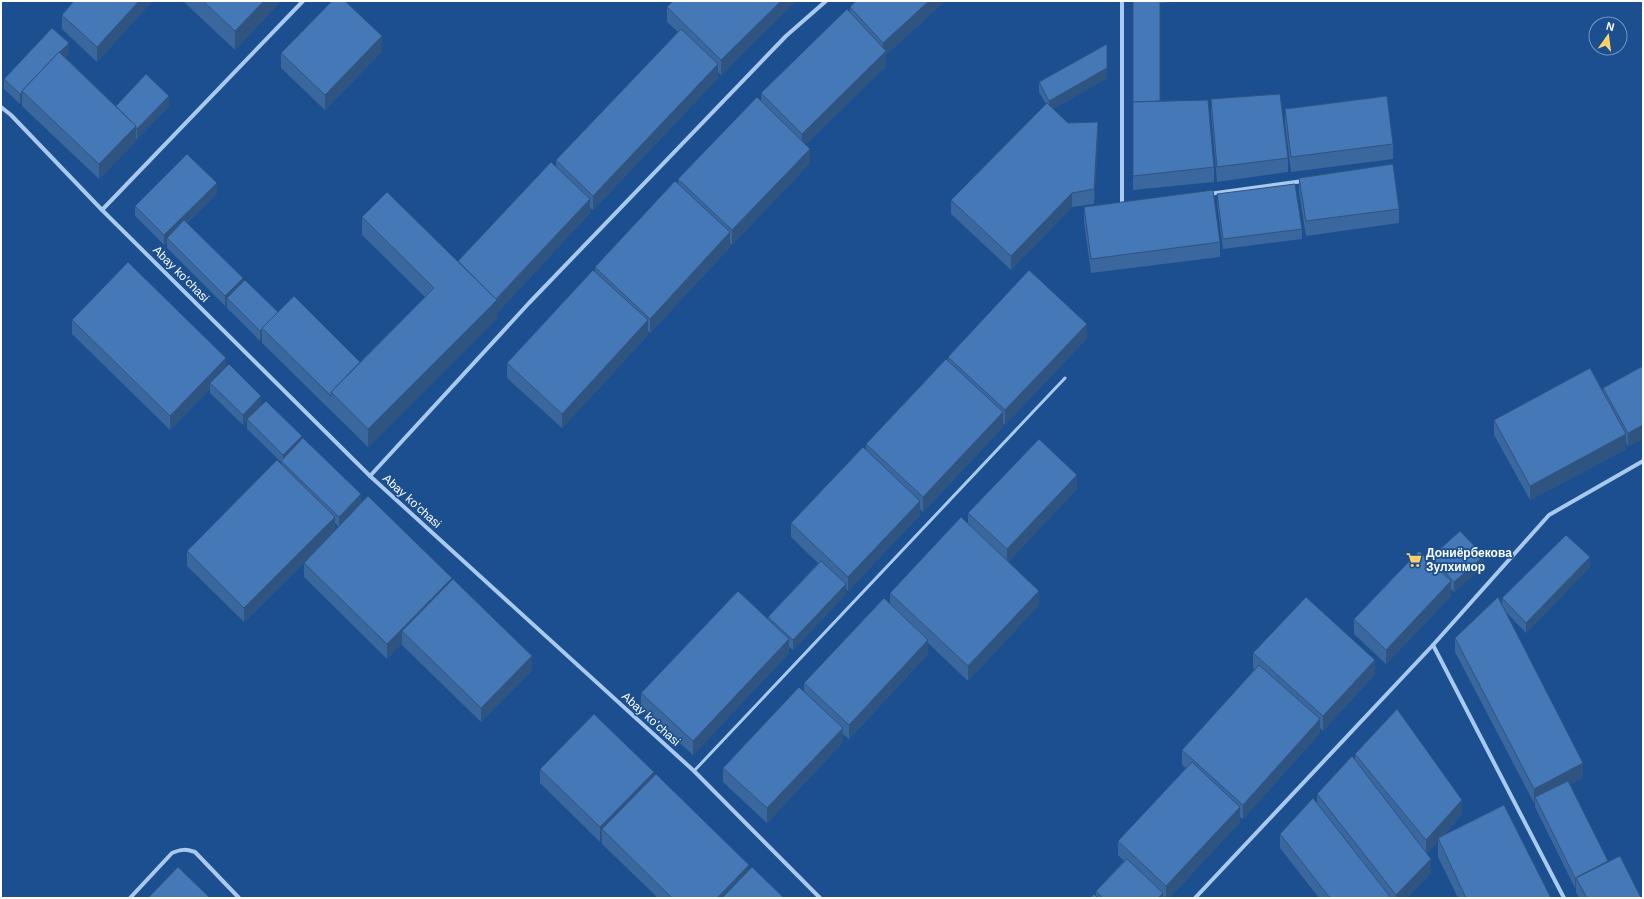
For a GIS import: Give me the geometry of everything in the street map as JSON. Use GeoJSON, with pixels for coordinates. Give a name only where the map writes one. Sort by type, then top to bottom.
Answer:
{"type":"FeatureCollection","features":[{"type":"Feature","properties":{"kind":"street"},"geometry":{"type":"LineString","coordinates":[[102,210],[303,1]]}},
{"type":"Feature","properties":{"kind":"street"},"geometry":{"type":"LineString","coordinates":[[370,476],[545,286],[786,36],[826,1]]}},
{"type":"Feature","properties":{"kind":"street"},"geometry":{"type":"LineString","coordinates":[[1122,1],[1122,205],[1130,204]]}},
{"type":"Feature","properties":{"kind":"street","name":"Abay ko'chasi"},"geometry":{"type":"LineString","coordinates":[[1,107],[11,115],[102,210],[370,476],[694,772],[820,898]]}},
{"type":"Feature","properties":{"kind":"street"},"geometry":{"type":"LineString","coordinates":[[1200,196],[1310,180]]}},
{"type":"Feature","properties":{"kind":"street"},"geometry":{"type":"LineString","coordinates":[[1195,898],[1433,645],[1549,515],[1643,461]]}},
{"type":"Feature","properties":{"kind":"street"},"geometry":{"type":"LineString","coordinates":[[1433,645],[1564,898]]}},
{"type":"Feature","properties":{"kind":"street"},"geometry":{"type":"LineString","coordinates":[[130,898],[172,853],[180,849],[187,849],[195,852],[239,898]]}},
{"type":"Feature","properties":{"kind":"lane"},"geometry":{"type":"LineString","coordinates":[[694,772],[1065,378]]}},
{"type":"Feature","properties":{"kind":"building"},"geometry":{"type":"Polygon","coordinates":[[[74,1],[139,1],[97,47],[62,15],[74,1]]]}},
{"type":"Feature","properties":{"kind":"building"},"geometry":{"type":"Polygon","coordinates":[[[203,1],[264,1],[235,31],[203,1]]]}},
{"type":"Feature","properties":{"kind":"building"},"geometry":{"type":"Polygon","coordinates":[[[332,1],[345,1],[382,36],[325,95],[281,53],[332,1]]]}},
{"type":"Feature","properties":{"kind":"building"},"geometry":{"type":"Polygon","coordinates":[[[673,1],[781,1],[721,60],[667,7],[673,1]]]}},
{"type":"Feature","properties":{"kind":"building"},"geometry":{"type":"Polygon","coordinates":[[[856,1],[929,1],[883,43],[850,7],[856,1]]]}},
{"type":"Feature","properties":{"kind":"building"},"geometry":{"type":"Polygon","coordinates":[[[1133,1],[1160,1],[1160,101],[1133,102],[1133,1]]]}},
{"type":"Feature","properties":{"kind":"building"},"geometry":{"type":"Polygon","coordinates":[[[847,9],[886,51],[802,134],[761,93],[847,9]]]}},
{"type":"Feature","properties":{"kind":"building"},"geometry":{"type":"Polygon","coordinates":[[[52,28],[69,43],[20,94],[4,79],[52,28]]]}},
{"type":"Feature","properties":{"kind":"building"},"geometry":{"type":"Polygon","coordinates":[[[681,29],[718,64],[593,196],[556,160],[681,29]]]}},
{"type":"Feature","properties":{"kind":"building"},"geometry":{"type":"Polygon","coordinates":[[[1107,44],[1107,68],[1049,101],[1039,82],[1107,44]]]}},
{"type":"Feature","properties":{"kind":"building"},"geometry":{"type":"Polygon","coordinates":[[[59,52],[136,126],[99,164],[22,91],[59,52]]]}},
{"type":"Feature","properties":{"kind":"building"},"geometry":{"type":"Polygon","coordinates":[[[146,74],[169,96],[137,129],[136,126],[116,106],[146,74]]]}},
{"type":"Feature","properties":{"kind":"building"},"geometry":{"type":"Polygon","coordinates":[[[1280,94],[1288,158],[1217,167],[1211,99],[1280,94]]]}},
{"type":"Feature","properties":{"kind":"building"},"geometry":{"type":"Polygon","coordinates":[[[1387,96],[1393,144],[1291,157],[1285,109],[1387,96]]]}},
{"type":"Feature","properties":{"kind":"building"},"geometry":{"type":"Polygon","coordinates":[[[757,97],[810,149],[732,230],[678,179],[757,97]]]}},
{"type":"Feature","properties":{"kind":"building"},"geometry":{"type":"Polygon","coordinates":[[[1208,100],[1214,167],[1133,176],[1133,102],[1208,100]]]}},
{"type":"Feature","properties":{"kind":"building"},"geometry":{"type":"Polygon","coordinates":[[[1047,103],[1068,123],[1098,122],[1094,189],[1072,193],[1011,256],[951,200],[1047,103]]]}},
{"type":"Feature","properties":{"kind":"building"},"geometry":{"type":"Polygon","coordinates":[[[187,154],[217,183],[164,235],[135,206],[187,154]]]}},
{"type":"Feature","properties":{"kind":"building"},"geometry":{"type":"Polygon","coordinates":[[[551,162],[590,199],[496,299],[458,261],[551,162]]]}},
{"type":"Feature","properties":{"kind":"building"},"geometry":{"type":"Polygon","coordinates":[[[1393,164],[1399,209],[1306,221],[1299,178],[1393,164]]]}},
{"type":"Feature","properties":{"kind":"building"},"geometry":{"type":"Polygon","coordinates":[[[675,181],[730,232],[650,319],[595,267],[675,181]]]}},
{"type":"Feature","properties":{"kind":"building"},"geometry":{"type":"Polygon","coordinates":[[[1295,184],[1302,229],[1223,239],[1217,194],[1295,184]]]}},
{"type":"Feature","properties":{"kind":"building"},"geometry":{"type":"Polygon","coordinates":[[[1213,190],[1220,242],[1091,259],[1084,207],[1213,190]]]}},
{"type":"Feature","properties":{"kind":"building"},"geometry":{"type":"Polygon","coordinates":[[[387,192],[497,300],[368,429],[331,392],[434,288],[362,217],[387,192]]]}},
{"type":"Feature","properties":{"kind":"building"},"geometry":{"type":"Polygon","coordinates":[[[184,220],[243,278],[225,296],[167,238],[184,220]]]}},
{"type":"Feature","properties":{"kind":"building"},"geometry":{"type":"Polygon","coordinates":[[[128,262],[226,358],[170,416],[72,320],[128,262]]]}},
{"type":"Feature","properties":{"kind":"building"},"geometry":{"type":"Polygon","coordinates":[[[593,270],[648,320],[562,414],[507,363],[593,270]]]}},
{"type":"Feature","properties":{"kind":"building"},"geometry":{"type":"Polygon","coordinates":[[[1029,270],[1087,324],[1005,410],[948,357],[1029,270]]]}},
{"type":"Feature","properties":{"kind":"building"},"geometry":{"type":"Polygon","coordinates":[[[245,280],[278,312],[260,331],[227,298],[245,280]]]}},
{"type":"Feature","properties":{"kind":"building"},"geometry":{"type":"Polygon","coordinates":[[[294,296],[360,362],[331,392],[331,396],[262,328],[294,296]]]}},
{"type":"Feature","properties":{"kind":"building"},"geometry":{"type":"Polygon","coordinates":[[[946,359],[1003,412],[923,497],[866,444],[946,359]]]}},
{"type":"Feature","properties":{"kind":"building"},"geometry":{"type":"Polygon","coordinates":[[[229,364],[261,396],[243,415],[210,383],[229,364]]]}},
{"type":"Feature","properties":{"kind":"building"},"geometry":{"type":"Polygon","coordinates":[[[1643,366],[1643,425],[1628,433],[1603,388],[1643,366]]]}},
{"type":"Feature","properties":{"kind":"building"},"geometry":{"type":"Polygon","coordinates":[[[1590,368],[1626,434],[1530,486],[1494,420],[1590,368]]]}},
{"type":"Feature","properties":{"kind":"building"},"geometry":{"type":"Polygon","coordinates":[[[266,401],[302,436],[283,455],[247,419],[266,401]]]}},
{"type":"Feature","properties":{"kind":"building"},"geometry":{"type":"Polygon","coordinates":[[[303,438],[361,494],[339,517],[281,461],[303,438]]]}},
{"type":"Feature","properties":{"kind":"building"},"geometry":{"type":"Polygon","coordinates":[[[1039,439],[1077,475],[1007,549],[968,513],[1039,439]]]}},
{"type":"Feature","properties":{"kind":"building"},"geometry":{"type":"Polygon","coordinates":[[[863,447],[920,501],[848,577],[791,523],[863,447]]]}},
{"type":"Feature","properties":{"kind":"building"},"geometry":{"type":"Polygon","coordinates":[[[277,460],[335,517],[244,608],[187,551],[277,460]]]}},
{"type":"Feature","properties":{"kind":"building"},"geometry":{"type":"Polygon","coordinates":[[[368,496],[452,578],[387,644],[304,563],[368,496]]]}},
{"type":"Feature","properties":{"kind":"building"},"geometry":{"type":"Polygon","coordinates":[[[961,517],[1039,591],[968,666],[890,593],[961,517]]]}},
{"type":"Feature","properties":{"kind":"building"},"geometry":{"type":"Polygon","coordinates":[[[1460,531],[1484,556],[1454,582],[1431,557],[1460,531]]]}},
{"type":"Feature","properties":{"kind":"building"},"geometry":{"type":"Polygon","coordinates":[[[1566,535],[1590,557],[1526,623],[1502,598],[1566,535]]]}},
{"type":"Feature","properties":{"kind":"building"},"geometry":{"type":"Polygon","coordinates":[[[1419,551],[1451,581],[1386,650],[1354,619],[1419,551]]]}},
{"type":"Feature","properties":{"kind":"building"},"geometry":{"type":"Polygon","coordinates":[[[821,561],[846,584],[793,640],[768,617],[821,561]]]}},
{"type":"Feature","properties":{"kind":"building"},"geometry":{"type":"Polygon","coordinates":[[[453,579],[532,656],[481,708],[402,631],[453,579]]]}},
{"type":"Feature","properties":{"kind":"building"},"geometry":{"type":"Polygon","coordinates":[[[738,591],[789,639],[693,741],[641,693],[738,591]]]}},
{"type":"Feature","properties":{"kind":"building"},"geometry":{"type":"Polygon","coordinates":[[[1306,597],[1375,660],[1323,716],[1253,653],[1306,597]]]}},
{"type":"Feature","properties":{"kind":"building"},"geometry":{"type":"Polygon","coordinates":[[[1498,597],[1583,763],[1534,789],[1455,638],[1498,597]]]}},
{"type":"Feature","properties":{"kind":"building"},"geometry":{"type":"Polygon","coordinates":[[[884,598],[928,640],[849,725],[804,683],[884,598]]]}},
{"type":"Feature","properties":{"kind":"building"},"geometry":{"type":"Polygon","coordinates":[[[1259,665],[1320,719],[1243,805],[1182,750],[1259,665]]]}},
{"type":"Feature","properties":{"kind":"building"},"geometry":{"type":"Polygon","coordinates":[[[799,687],[843,728],[767,808],[723,768],[799,687]]]}},
{"type":"Feature","properties":{"kind":"building"},"geometry":{"type":"Polygon","coordinates":[[[1397,709],[1462,800],[1426,840],[1355,754],[1397,709]]]}},
{"type":"Feature","properties":{"kind":"building"},"geometry":{"type":"Polygon","coordinates":[[[594,714],[654,772],[600,827],[540,769],[594,714]]]}},
{"type":"Feature","properties":{"kind":"building"},"geometry":{"type":"Polygon","coordinates":[[[1352,756],[1431,859],[1396,895],[1317,794],[1352,756]]]}},
{"type":"Feature","properties":{"kind":"building"},"geometry":{"type":"Polygon","coordinates":[[[1192,762],[1240,807],[1166,886],[1118,841],[1192,762]]]}},
{"type":"Feature","properties":{"kind":"building"},"geometry":{"type":"Polygon","coordinates":[[[656,774],[749,865],[717,898],[672,898],[602,829],[656,774]]]}},
{"type":"Feature","properties":{"kind":"building"},"geometry":{"type":"Polygon","coordinates":[[[1568,781],[1608,861],[1575,878],[1535,797],[1568,781]]]}},
{"type":"Feature","properties":{"kind":"building"},"geometry":{"type":"Polygon","coordinates":[[[1313,798],[1391,898],[1330,898],[1280,834],[1313,798]]]}},
{"type":"Feature","properties":{"kind":"building"},"geometry":{"type":"Polygon","coordinates":[[[1504,805],[1551,898],[1466,898],[1438,838],[1504,805]]]}},
{"type":"Feature","properties":{"kind":"building"},"geometry":{"type":"Polygon","coordinates":[[[1620,856],[1641,898],[1587,898],[1576,878],[1620,856]]]}},
{"type":"Feature","properties":{"kind":"building"},"geometry":{"type":"Polygon","coordinates":[[[1127,859],[1163,893],[1158,898],[1103,898],[1096,891],[1127,859]]]}},
{"type":"Feature","properties":{"kind":"building"},"geometry":{"type":"Polygon","coordinates":[[[178,867],[210,898],[148,898],[178,867]]]}},
{"type":"Feature","properties":{"kind":"building"},"geometry":{"type":"Polygon","coordinates":[[[752,867],[784,898],[722,898],[752,867]]]}},
{"type":"Feature","properties":{"kind":"building"},"geometry":{"type":"Polygon","coordinates":[[[1094,894],[1098,898],[1090,898],[1094,894]]]}},
{"type":"Feature","properties":{"kind":"place","name":"Дониёрбекова Зулхимор"},"geometry":{"type":"Point","coordinates":[1414,560]}}]}
